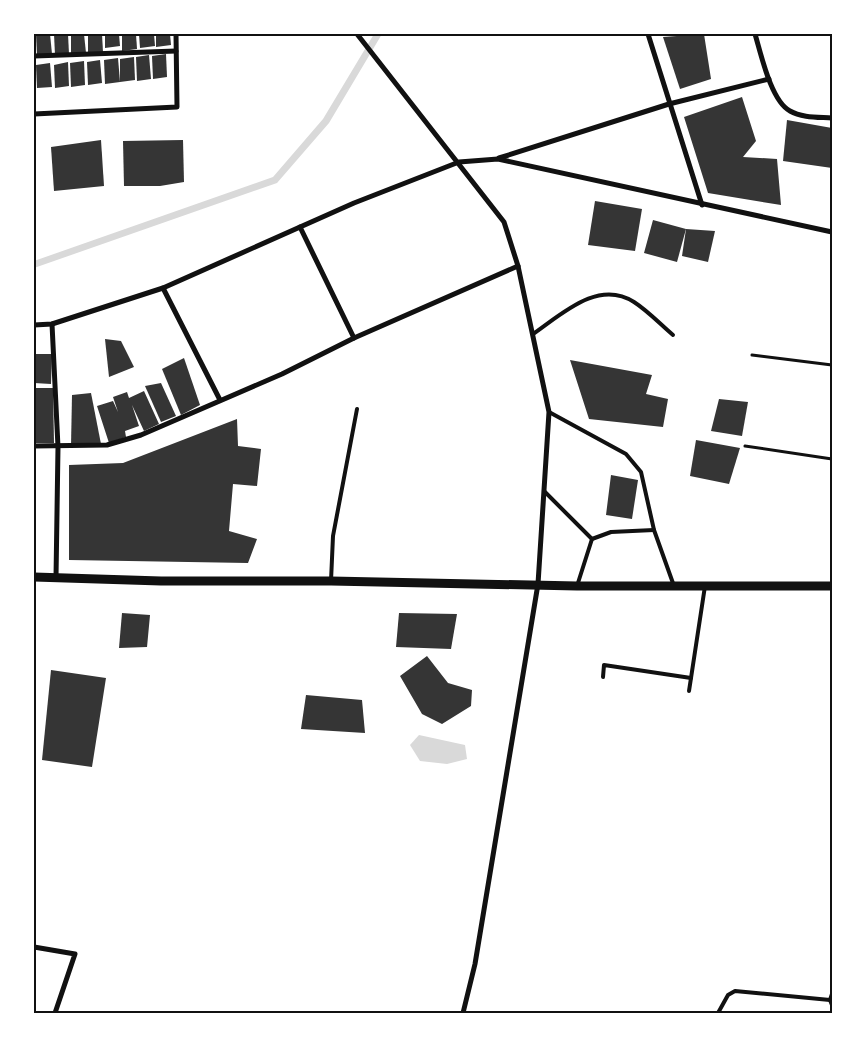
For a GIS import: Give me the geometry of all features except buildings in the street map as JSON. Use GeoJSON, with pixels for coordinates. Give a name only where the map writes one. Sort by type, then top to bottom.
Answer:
{"type":"FeatureCollection","features":[{"type":"Feature","properties":{"kind":"street"},"geometry":{"type":"LineString","coordinates":[[34,114],[178,107],[176,34]]}},
{"type":"Feature","properties":{"kind":"street"},"geometry":{"type":"LineString","coordinates":[[357,34],[504,222],[518,266],[549,412],[542,490],[538,584],[475,964],[464,1013]]}},
{"type":"Feature","properties":{"kind":"street"},"geometry":{"type":"LineString","coordinates":[[648,34],[702,205]]}},
{"type":"Feature","properties":{"kind":"street"},"geometry":{"type":"LineString","coordinates":[[755,34],[769,79],[780,102],[789,111],[801,115],[832,118]]}},
{"type":"Feature","properties":{"kind":"street"},"geometry":{"type":"LineString","coordinates":[[34,56],[176,51]]}},
{"type":"Feature","properties":{"kind":"street"},"geometry":{"type":"LineString","coordinates":[[34,325],[52,324],[163,288],[354,203],[458,162],[498,158],[669,104],[769,79]]}},
{"type":"Feature","properties":{"kind":"street"},"geometry":{"type":"LineString","coordinates":[[498,158],[702,205],[832,232]]}},
{"type":"Feature","properties":{"kind":"street"},"geometry":{"type":"LineString","coordinates":[[300,228],[354,338]]}},
{"type":"Feature","properties":{"kind":"street"},"geometry":{"type":"LineString","coordinates":[[34,446],[107,445],[141,434],[282,374],[354,338],[518,266]]}},
{"type":"Feature","properties":{"kind":"street"},"geometry":{"type":"LineString","coordinates":[[163,288],[220,400]]}},
{"type":"Feature","properties":{"kind":"street"},"geometry":{"type":"LineString","coordinates":[[52,324],[58,447],[56,578]]}},
{"type":"Feature","properties":{"kind":"street"},"geometry":{"type":"LineString","coordinates":[[34,577],[161,582],[331,581],[577,586],[832,586]]}},
{"type":"Feature","properties":{"kind":"street"},"geometry":{"type":"LineString","coordinates":[[34,947],[75,954],[55,1013]]}},
{"type":"Feature","properties":{"kind":"lane"},"geometry":{"type":"LineString","coordinates":[[533,334],[571,307],[598,294],[616,294],[634,302],[673,335]]}},
{"type":"Feature","properties":{"kind":"lane"},"geometry":{"type":"LineString","coordinates":[[331,581],[333,536],[357,409]]}},
{"type":"Feature","properties":{"kind":"lane"},"geometry":{"type":"LineString","coordinates":[[549,412],[626,454],[641,472],[654,530],[674,586]]}},
{"type":"Feature","properties":{"kind":"lane"},"geometry":{"type":"LineString","coordinates":[[542,490],[592,538]]}},
{"type":"Feature","properties":{"kind":"lane"},"geometry":{"type":"LineString","coordinates":[[592,538],[611,532],[654,530]]}},
{"type":"Feature","properties":{"kind":"lane"},"geometry":{"type":"LineString","coordinates":[[577,586],[592,538]]}},
{"type":"Feature","properties":{"kind":"lane"},"geometry":{"type":"LineString","coordinates":[[689,690],[705,586]]}},
{"type":"Feature","properties":{"kind":"lane"},"geometry":{"type":"LineString","coordinates":[[602,677],[604,666],[691,678]]}},
{"type":"Feature","properties":{"kind":"lane"},"geometry":{"type":"LineString","coordinates":[[718,1013],[728,995],[734,991],[831,1002],[832,994]]}},
{"type":"Feature","properties":{"kind":"path"},"geometry":{"type":"LineString","coordinates":[[752,355],[832,365]]}},
{"type":"Feature","properties":{"kind":"path"},"geometry":{"type":"LineString","coordinates":[[745,446],[832,459]]}},
{"type":"Feature","properties":{"kind":"shaded area"},"geometry":{"type":"Polygon","coordinates":[[[374,34],[382,34],[329,123],[277,183],[34,268],[34,261],[273,177],[323,119],[374,34]]]}},
{"type":"Feature","properties":{"kind":"shaded area"},"geometry":{"type":"Polygon","coordinates":[[[419,735],[465,745],[467,759],[447,764],[420,761],[410,745],[419,735]]]}}]}
